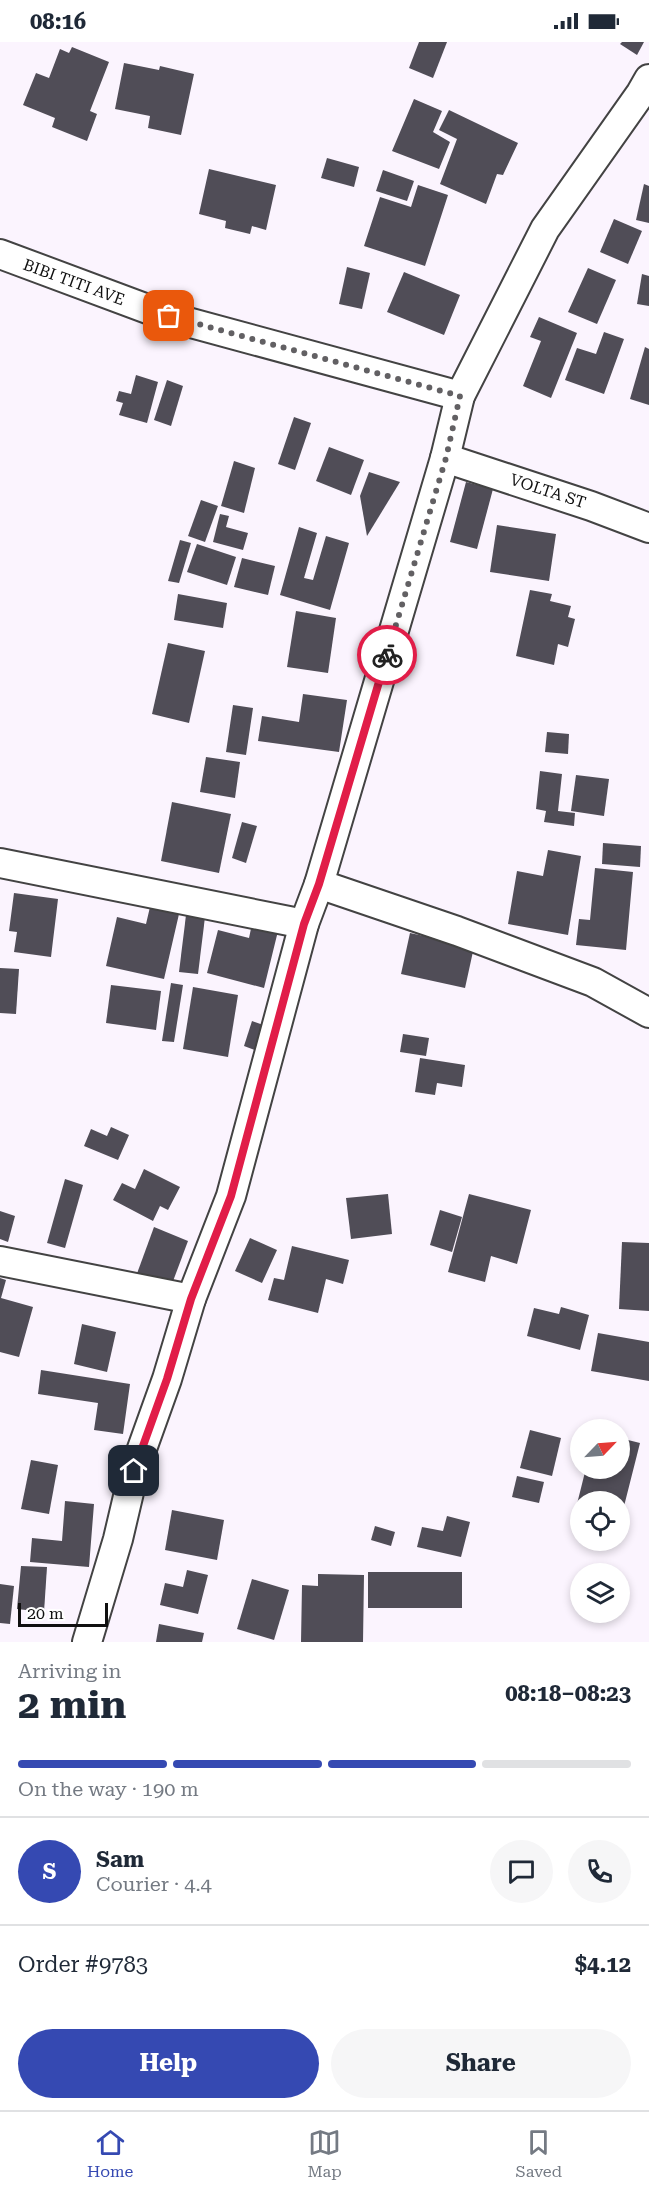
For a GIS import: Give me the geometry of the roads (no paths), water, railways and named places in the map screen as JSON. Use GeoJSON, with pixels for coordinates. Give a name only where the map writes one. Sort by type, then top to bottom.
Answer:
{"type":"FeatureCollection","features":[{"type":"Feature","properties":{"kind":"street"},"geometry":{"type":"LineString","coordinates":[[87,1642],[118,1539],[134,1471],[167,1379],[191,1299],[231,1196],[304,924],[319,884],[446,458],[460,396],[545,229],[646,88]]}},
{"type":"Feature","properties":{"kind":"street","name":"BIBI TITI AVE"},"geometry":{"type":"LineString","coordinates":[[0,254],[169,316],[460,396]]}},
{"type":"Feature","properties":{"kind":"street","name":"VOLTA ST"},"geometry":{"type":"LineString","coordinates":[[446,458],[591,506],[649,528]]}},
{"type":"Feature","properties":{"kind":"street"},"geometry":{"type":"LineString","coordinates":[[0,863],[304,924]]}},
{"type":"Feature","properties":{"kind":"street"},"geometry":{"type":"LineString","coordinates":[[319,884],[457,931],[592,982],[649,1013]]}},
{"type":"Feature","properties":{"kind":"street"},"geometry":{"type":"LineString","coordinates":[[0,1261],[191,1299]]}}]}
